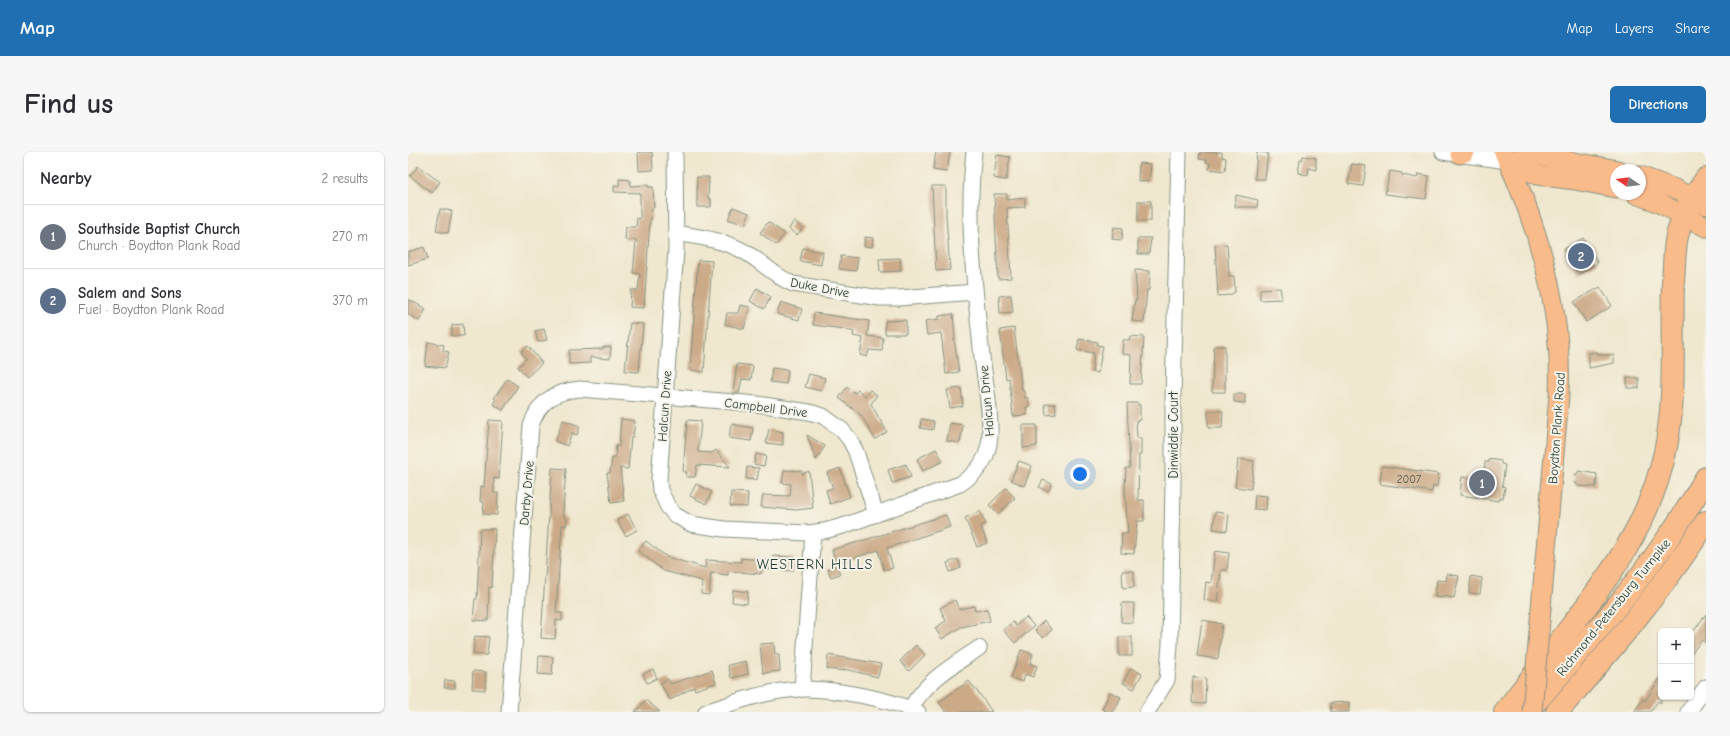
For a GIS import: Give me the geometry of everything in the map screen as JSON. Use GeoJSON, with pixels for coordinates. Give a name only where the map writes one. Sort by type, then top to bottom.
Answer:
{"type":"FeatureCollection","features":[{"type":"Feature","properties":{"kind":"highway"},"geometry":{"type":"LineString","coordinates":[[1505,712],[1609,577],[1625,552],[1649,504],[1663,460],[1670,424],[1673,394],[1672,306],[1676,241],[1695,206],[1706,179]]}},
{"type":"Feature","properties":{"kind":"highway","name":"Richmond-Petersburg Turnpike"},"geometry":{"type":"LineString","coordinates":[[1526,712],[1599,630],[1643,575],[1683,518],[1706,478]]}},
{"type":"Feature","properties":{"kind":"highway","name":"Richmond-Petersburg Turnpike"},"geometry":{"type":"LineString","coordinates":[[1557,712],[1600,662],[1668,578],[1706,522]]}},
{"type":"Feature","properties":{"kind":"highway"},"geometry":{"type":"LineString","coordinates":[[1668,578],[1706,538]]}},
{"type":"Feature","properties":{"kind":"main road"},"geometry":{"type":"LineString","coordinates":[[1506,157],[1540,156],[1610,169]]}},
{"type":"Feature","properties":{"kind":"main road"},"geometry":{"type":"LineString","coordinates":[[1506,157],[1537,175],[1610,187]]}},
{"type":"Feature","properties":{"kind":"main road","name":"Boydton Plank Road"},"geometry":{"type":"LineString","coordinates":[[1506,157],[1536,236],[1546,270],[1554,304],[1559,339],[1561,369],[1559,407],[1532,712]]}},
{"type":"Feature","properties":{"kind":"main road"},"geometry":{"type":"LineString","coordinates":[[1646,178],[1675,189],[1695,206],[1706,227]]}},
{"type":"Feature","properties":{"kind":"main road"},"geometry":{"type":"LineString","coordinates":[[1646,196],[1695,206]]}},
{"type":"Feature","properties":{"kind":"street","name":"Halcun Drive"},"geometry":{"type":"LineString","coordinates":[[675,152],[677,233],[659,484],[662,498],[675,515],[683,521],[700,526],[813,533],[843,526],[960,484],[976,472],[987,456],[990,431],[975,292],[970,202],[974,152]]}},
{"type":"Feature","properties":{"kind":"street","name":"Dinwiddie Court"},"geometry":{"type":"LineString","coordinates":[[1147,712],[1167,680],[1170,645],[1173,398],[1179,152]]}},
{"type":"Feature","properties":{"kind":"street"},"geometry":{"type":"LineString","coordinates":[[1456,153],[1506,157]]}},
{"type":"Feature","properties":{"kind":"street","name":"Duke Drive"},"geometry":{"type":"LineString","coordinates":[[677,233],[706,238],[733,247],[744,252],[782,280],[793,284],[880,298],[900,298],[975,292]]}},
{"type":"Feature","properties":{"kind":"street","name":"Darby Drive"},"geometry":{"type":"LineString","coordinates":[[509,712],[531,426],[534,418],[538,410],[552,396],[570,390],[665,396]]}},
{"type":"Feature","properties":{"kind":"street","name":"Campbell Drive"},"geometry":{"type":"LineString","coordinates":[[665,396],[757,404],[809,412],[823,416],[842,430],[850,440],[856,452],[876,514]]}},
{"type":"Feature","properties":{"kind":"street"},"geometry":{"type":"LineString","coordinates":[[802,689],[813,533]]}},
{"type":"Feature","properties":{"kind":"street"},"geometry":{"type":"LineString","coordinates":[[706,712],[744,699],[802,689],[837,692],[883,700],[914,710],[918,696],[932,680],[979,648]]}},
{"type":"Feature","properties":{"kind":"street"},"geometry":{"type":"LineString","coordinates":[[1688,712],[1706,687]]}},
{"type":"Feature","properties":{"kind":"building"},"geometry":{"type":"Polygon","coordinates":[[[638,152],[652,152],[653,170],[639,171],[638,152]]]}},
{"type":"Feature","properties":{"kind":"building"},"geometry":{"type":"Polygon","coordinates":[[[936,152],[950,152],[947,172],[933,170],[936,152]]]}},
{"type":"Feature","properties":{"kind":"building"},"geometry":{"type":"Polygon","coordinates":[[[1200,152],[1222,152],[1222,157],[1226,158],[1225,171],[1209,169],[1210,163],[1206,162],[1207,160],[1199,159],[1200,152]]]}},
{"type":"Feature","properties":{"kind":"building"},"geometry":{"type":"Polygon","coordinates":[[[1257,152],[1268,153],[1265,179],[1255,179],[1257,152]]]}},
{"type":"Feature","properties":{"kind":"building"},"geometry":{"type":"Polygon","coordinates":[[[997,155],[1010,157],[1006,180],[994,178],[997,155]]]}},
{"type":"Feature","properties":{"kind":"building"},"geometry":{"type":"Polygon","coordinates":[[[1303,156],[1316,158],[1316,170],[1309,168],[1308,175],[1298,173],[1300,160],[1302,160],[1303,156]]]}},
{"type":"Feature","properties":{"kind":"building"},"geometry":{"type":"Polygon","coordinates":[[[1139,163],[1151,164],[1149,182],[1138,181],[1139,163]]]}},
{"type":"Feature","properties":{"kind":"building"},"geometry":{"type":"Polygon","coordinates":[[[1352,164],[1366,166],[1363,186],[1348,184],[1352,164]]]}},
{"type":"Feature","properties":{"kind":"building"},"geometry":{"type":"Polygon","coordinates":[[[418,166],[440,182],[432,193],[410,176],[418,166]]]}},
{"type":"Feature","properties":{"kind":"building"},"geometry":{"type":"Polygon","coordinates":[[[1390,171],[1417,178],[1418,174],[1429,176],[1426,199],[1385,194],[1390,171]]]}},
{"type":"Feature","properties":{"kind":"building"},"geometry":{"type":"Polygon","coordinates":[[[697,177],[709,177],[708,198],[711,199],[711,207],[697,207],[697,177]]]}},
{"type":"Feature","properties":{"kind":"building"},"geometry":{"type":"Polygon","coordinates":[[[619,179],[630,180],[630,186],[648,185],[648,187],[653,187],[654,208],[652,208],[650,220],[644,308],[630,307],[631,290],[638,290],[640,274],[633,273],[636,240],[625,240],[626,227],[636,227],[637,218],[640,219],[640,193],[614,192],[614,186],[619,186],[619,179]]]}},
{"type":"Feature","properties":{"kind":"building"},"geometry":{"type":"Polygon","coordinates":[[[932,186],[946,186],[946,216],[950,270],[936,271],[932,186]]]}},
{"type":"Feature","properties":{"kind":"building"},"geometry":{"type":"Polygon","coordinates":[[[994,194],[1007,194],[1007,200],[1025,198],[1025,207],[1007,208],[1011,278],[998,279],[994,194]]]}},
{"type":"Feature","properties":{"kind":"building"},"geometry":{"type":"Polygon","coordinates":[[[1236,195],[1258,200],[1257,207],[1235,207],[1236,195]]]}},
{"type":"Feature","properties":{"kind":"building"},"geometry":{"type":"Polygon","coordinates":[[[1138,201],[1151,201],[1151,221],[1138,221],[1138,201]]]}},
{"type":"Feature","properties":{"kind":"building"},"geometry":{"type":"Polygon","coordinates":[[[733,207],[749,213],[745,225],[728,219],[733,207]]]}},
{"type":"Feature","properties":{"kind":"building"},"geometry":{"type":"Polygon","coordinates":[[[440,209],[452,211],[448,233],[436,231],[440,209]]]}},
{"type":"Feature","properties":{"kind":"building"},"geometry":{"type":"Polygon","coordinates":[[[794,221],[803,228],[797,235],[789,229],[794,221]]]}},
{"type":"Feature","properties":{"kind":"building"},"geometry":{"type":"Polygon","coordinates":[[[768,222],[785,234],[776,245],[760,233],[768,222]]]}},
{"type":"Feature","properties":{"kind":"building"},"geometry":{"type":"Polygon","coordinates":[[[1114,227],[1123,228],[1122,240],[1112,239],[1114,227]]]}},
{"type":"Feature","properties":{"kind":"building"},"geometry":{"type":"Polygon","coordinates":[[[865,237],[873,238],[872,247],[864,246],[865,237]]]}},
{"type":"Feature","properties":{"kind":"building"},"geometry":{"type":"Polygon","coordinates":[[[1138,238],[1151,238],[1149,254],[1138,254],[1138,238]]]}},
{"type":"Feature","properties":{"kind":"building"},"geometry":{"type":"Polygon","coordinates":[[[1583,238],[1598,263],[1579,274],[1564,249],[1583,238]]]}},
{"type":"Feature","properties":{"kind":"building"},"geometry":{"type":"Polygon","coordinates":[[[1227,244],[1229,276],[1234,276],[1235,292],[1230,295],[1218,296],[1215,245],[1227,244]]]}},
{"type":"Feature","properties":{"kind":"building"},"geometry":{"type":"Polygon","coordinates":[[[424,247],[428,259],[408,265],[408,252],[424,247]]]}},
{"type":"Feature","properties":{"kind":"building"},"geometry":{"type":"Polygon","coordinates":[[[803,248],[823,252],[821,265],[800,261],[803,248]]]}},
{"type":"Feature","properties":{"kind":"building"},"geometry":{"type":"Polygon","coordinates":[[[841,256],[858,258],[856,271],[839,269],[841,256]]]}},
{"type":"Feature","properties":{"kind":"building"},"geometry":{"type":"Polygon","coordinates":[[[900,258],[901,271],[880,272],[879,259],[900,258]]]}},
{"type":"Feature","properties":{"kind":"building"},"geometry":{"type":"Polygon","coordinates":[[[698,260],[712,261],[704,372],[690,370],[698,260]]]}},
{"type":"Feature","properties":{"kind":"building"},"geometry":{"type":"Polygon","coordinates":[[[1135,270],[1150,271],[1149,290],[1147,290],[1144,322],[1132,321],[1135,300],[1137,300],[1135,270]]]}},
{"type":"Feature","properties":{"kind":"building"},"geometry":{"type":"Polygon","coordinates":[[[1600,287],[1612,306],[1586,322],[1574,302],[1600,287]]]}},
{"type":"Feature","properties":{"kind":"building"},"geometry":{"type":"Polygon","coordinates":[[[757,288],[771,297],[764,309],[750,301],[757,288]]]}},
{"type":"Feature","properties":{"kind":"building"},"geometry":{"type":"Polygon","coordinates":[[[1280,288],[1282,299],[1260,300],[1260,289],[1280,288]]]}},
{"type":"Feature","properties":{"kind":"building"},"geometry":{"type":"Polygon","coordinates":[[[1011,295],[1013,312],[1000,313],[999,296],[1011,295]]]}},
{"type":"Feature","properties":{"kind":"building"},"geometry":{"type":"Polygon","coordinates":[[[408,299],[426,309],[419,321],[408,314],[408,299]]]}},
{"type":"Feature","properties":{"kind":"building"},"geometry":{"type":"Polygon","coordinates":[[[781,302],[802,309],[799,320],[777,314],[781,302]]]}},
{"type":"Feature","properties":{"kind":"building"},"geometry":{"type":"Polygon","coordinates":[[[740,305],[750,307],[744,329],[725,324],[727,313],[738,313],[740,305]]]}},
{"type":"Feature","properties":{"kind":"building"},"geometry":{"type":"Polygon","coordinates":[[[814,313],[869,321],[867,336],[883,338],[882,351],[869,350],[867,357],[860,355],[863,338],[853,336],[854,332],[844,329],[813,325],[814,313]]]}},
{"type":"Feature","properties":{"kind":"building"},"geometry":{"type":"Polygon","coordinates":[[[953,314],[954,339],[959,372],[946,374],[941,333],[927,335],[925,321],[939,319],[939,316],[953,314]]]}},
{"type":"Feature","properties":{"kind":"building"},"geometry":{"type":"Polygon","coordinates":[[[906,320],[906,334],[885,334],[885,321],[906,320]]]}},
{"type":"Feature","properties":{"kind":"building"},"geometry":{"type":"Polygon","coordinates":[[[630,323],[643,324],[639,372],[625,371],[630,323]]]}},
{"type":"Feature","properties":{"kind":"building"},"geometry":{"type":"Polygon","coordinates":[[[463,324],[464,336],[452,336],[452,325],[463,324]]]}},
{"type":"Feature","properties":{"kind":"building"},"geometry":{"type":"Polygon","coordinates":[[[1014,328],[1022,391],[1024,391],[1025,398],[1028,398],[1029,407],[1026,407],[1027,415],[1013,416],[1009,378],[1006,379],[1000,330],[1014,328]]]}},
{"type":"Feature","properties":{"kind":"building"},"geometry":{"type":"Polygon","coordinates":[[[544,329],[547,340],[538,342],[535,331],[544,329]]]}},
{"type":"Feature","properties":{"kind":"building"},"geometry":{"type":"Polygon","coordinates":[[[1130,336],[1144,337],[1141,384],[1130,384],[1131,355],[1122,354],[1123,340],[1129,340],[1130,336]]]}},
{"type":"Feature","properties":{"kind":"building"},"geometry":{"type":"Polygon","coordinates":[[[1079,339],[1098,342],[1097,345],[1103,346],[1098,373],[1092,372],[1094,353],[1077,350],[1079,339]]]}},
{"type":"Feature","properties":{"kind":"building"},"geometry":{"type":"Polygon","coordinates":[[[428,342],[444,345],[443,351],[449,352],[445,368],[425,366],[428,342]]]}},
{"type":"Feature","properties":{"kind":"building"},"geometry":{"type":"Polygon","coordinates":[[[528,346],[542,363],[527,377],[518,367],[526,359],[521,352],[528,346]]]}},
{"type":"Feature","properties":{"kind":"building"},"geometry":{"type":"Polygon","coordinates":[[[1214,346],[1225,346],[1225,392],[1212,392],[1214,346]]]}},
{"type":"Feature","properties":{"kind":"building"},"geometry":{"type":"Polygon","coordinates":[[[603,347],[611,347],[610,359],[590,357],[590,363],[569,364],[569,350],[603,349],[603,347]]]}},
{"type":"Feature","properties":{"kind":"building"},"geometry":{"type":"Polygon","coordinates":[[[1598,352],[1598,355],[1614,355],[1614,363],[1589,368],[1589,353],[1598,352]]]}},
{"type":"Feature","properties":{"kind":"building"},"geometry":{"type":"Polygon","coordinates":[[[737,364],[753,366],[751,380],[742,379],[739,393],[733,393],[737,364]]]}},
{"type":"Feature","properties":{"kind":"building"},"geometry":{"type":"Polygon","coordinates":[[[772,368],[788,370],[786,384],[770,382],[772,368]]]}},
{"type":"Feature","properties":{"kind":"building"},"geometry":{"type":"Polygon","coordinates":[[[809,374],[825,378],[821,391],[805,387],[809,374]]]}},
{"type":"Feature","properties":{"kind":"building"},"geometry":{"type":"Polygon","coordinates":[[[1627,378],[1639,378],[1639,388],[1627,388],[1627,378]]]}},
{"type":"Feature","properties":{"kind":"building"},"geometry":{"type":"Polygon","coordinates":[[[507,379],[518,386],[503,410],[493,404],[496,399],[494,398],[507,379]]]}},
{"type":"Feature","properties":{"kind":"building"},"geometry":{"type":"Polygon","coordinates":[[[847,387],[855,393],[858,390],[865,396],[870,390],[877,395],[871,404],[887,432],[875,439],[861,415],[839,398],[847,387]]]}},
{"type":"Feature","properties":{"kind":"building"},"geometry":{"type":"Polygon","coordinates":[[[961,388],[963,406],[950,408],[947,390],[961,388]]]}},
{"type":"Feature","properties":{"kind":"building"},"geometry":{"type":"Polygon","coordinates":[[[1234,394],[1245,394],[1245,403],[1234,402],[1234,394]]]}},
{"type":"Feature","properties":{"kind":"building"},"geometry":{"type":"Polygon","coordinates":[[[1127,403],[1138,403],[1138,405],[1140,405],[1140,420],[1136,421],[1137,438],[1141,438],[1138,500],[1144,500],[1144,521],[1137,521],[1134,554],[1121,553],[1122,533],[1128,534],[1125,489],[1126,468],[1130,468],[1127,403]]]}},
{"type":"Feature","properties":{"kind":"building"},"geometry":{"type":"Polygon","coordinates":[[[1045,404],[1055,404],[1056,414],[1046,415],[1045,404]]]}},
{"type":"Feature","properties":{"kind":"building"},"geometry":{"type":"Polygon","coordinates":[[[1208,411],[1223,411],[1222,428],[1208,428],[1208,411]]]}},
{"type":"Feature","properties":{"kind":"building"},"geometry":{"type":"Polygon","coordinates":[[[621,419],[635,421],[633,437],[631,437],[628,469],[620,468],[624,501],[611,503],[607,473],[610,473],[612,458],[615,458],[616,446],[619,446],[621,419]]]}},
{"type":"Feature","properties":{"kind":"building"},"geometry":{"type":"Polygon","coordinates":[[[921,419],[934,421],[933,430],[920,428],[921,419]]]}},
{"type":"Feature","properties":{"kind":"building"},"geometry":{"type":"Polygon","coordinates":[[[489,420],[503,421],[499,479],[494,478],[494,493],[498,493],[497,515],[483,514],[484,502],[480,502],[481,486],[484,487],[489,420]]]}},
{"type":"Feature","properties":{"kind":"building"},"geometry":{"type":"Polygon","coordinates":[[[563,420],[580,426],[577,435],[572,433],[567,446],[555,441],[563,420]]]}},
{"type":"Feature","properties":{"kind":"building"},"geometry":{"type":"Polygon","coordinates":[[[687,420],[701,421],[698,452],[712,453],[716,450],[730,467],[697,465],[695,477],[686,477],[687,472],[683,472],[687,420]]]}},
{"type":"Feature","properties":{"kind":"building"},"geometry":{"type":"Polygon","coordinates":[[[950,423],[963,425],[960,443],[947,441],[950,423]]]}},
{"type":"Feature","properties":{"kind":"building"},"geometry":{"type":"Polygon","coordinates":[[[731,424],[753,428],[751,441],[729,438],[731,424]]]}},
{"type":"Feature","properties":{"kind":"building"},"geometry":{"type":"Polygon","coordinates":[[[1023,425],[1037,425],[1037,446],[1023,448],[1023,425]]]}},
{"type":"Feature","properties":{"kind":"building"},"geometry":{"type":"Polygon","coordinates":[[[769,429],[783,432],[783,445],[766,443],[769,429]]]}},
{"type":"Feature","properties":{"kind":"building"},"geometry":{"type":"Polygon","coordinates":[[[807,435],[825,446],[816,460],[807,435]]]}},
{"type":"Feature","properties":{"kind":"building"},"geometry":{"type":"Polygon","coordinates":[[[936,449],[943,461],[923,471],[917,459],[936,449]]]}},
{"type":"Feature","properties":{"kind":"building"},"geometry":{"type":"Polygon","coordinates":[[[756,454],[766,456],[764,466],[754,464],[756,454]]]}},
{"type":"Feature","properties":{"kind":"building"},"geometry":{"type":"Polygon","coordinates":[[[1238,459],[1254,461],[1251,489],[1235,487],[1238,459]]]}},
{"type":"Feature","properties":{"kind":"building"},"geometry":{"type":"Polygon","coordinates":[[[1489,459],[1501,461],[1501,464],[1505,465],[1502,486],[1505,487],[1503,498],[1500,498],[1499,501],[1460,495],[1462,477],[1483,480],[1485,462],[1489,462],[1489,459]]]}},
{"type":"Feature","properties":{"kind":"building"},"geometry":{"type":"Polygon","coordinates":[[[1019,461],[1032,466],[1024,486],[1011,480],[1019,461]]]}},
{"type":"Feature","properties":{"kind":"building"},"geometry":{"type":"Polygon","coordinates":[[[906,464],[911,477],[892,483],[888,470],[906,464]]]}},
{"type":"Feature","properties":{"kind":"building"},"geometry":{"type":"Polygon","coordinates":[[[1382,466],[1439,474],[1437,486],[1433,486],[1432,492],[1380,484],[1382,466]]]}},
{"type":"Feature","properties":{"kind":"building"},"geometry":{"type":"Polygon","coordinates":[[[747,467],[759,468],[757,480],[746,479],[747,467]]]}},
{"type":"Feature","properties":{"kind":"building"},"geometry":{"type":"Polygon","coordinates":[[[552,468],[566,469],[563,513],[564,517],[567,518],[566,526],[562,525],[556,613],[562,613],[562,621],[556,620],[555,639],[541,638],[552,468]]]}},
{"type":"Feature","properties":{"kind":"building"},"geometry":{"type":"Polygon","coordinates":[[[840,468],[850,497],[830,504],[826,490],[833,488],[827,473],[840,468]]]}},
{"type":"Feature","properties":{"kind":"building"},"geometry":{"type":"Polygon","coordinates":[[[784,470],[802,471],[802,474],[809,471],[813,508],[796,510],[761,507],[763,495],[790,496],[791,484],[782,483],[784,470]]]}},
{"type":"Feature","properties":{"kind":"building"},"geometry":{"type":"Polygon","coordinates":[[[1578,471],[1597,474],[1596,487],[1577,486],[1577,483],[1574,483],[1575,474],[1578,474],[1578,471]]]}},
{"type":"Feature","properties":{"kind":"building"},"geometry":{"type":"Polygon","coordinates":[[[1043,480],[1052,484],[1048,491],[1039,487],[1043,480]]]}},
{"type":"Feature","properties":{"kind":"building"},"geometry":{"type":"Polygon","coordinates":[[[696,484],[712,492],[706,504],[690,496],[696,484]]]}},
{"type":"Feature","properties":{"kind":"building"},"geometry":{"type":"Polygon","coordinates":[[[1006,488],[1015,498],[998,514],[989,505],[1006,488]]]}},
{"type":"Feature","properties":{"kind":"building"},"geometry":{"type":"Polygon","coordinates":[[[731,492],[748,493],[747,507],[730,506],[731,492]]]}},
{"type":"Feature","properties":{"kind":"building"},"geometry":{"type":"Polygon","coordinates":[[[1255,495],[1267,496],[1266,510],[1254,509],[1255,495]]]}},
{"type":"Feature","properties":{"kind":"building"},"geometry":{"type":"Polygon","coordinates":[[[980,511],[986,524],[981,526],[987,543],[977,547],[965,518],[980,511]]]}},
{"type":"Feature","properties":{"kind":"building"},"geometry":{"type":"Polygon","coordinates":[[[1215,512],[1229,514],[1227,531],[1213,529],[1215,512]]]}},
{"type":"Feature","properties":{"kind":"building"},"geometry":{"type":"Polygon","coordinates":[[[628,514],[637,530],[626,536],[617,520],[628,514]]]}},
{"type":"Feature","properties":{"kind":"building"},"geometry":{"type":"Polygon","coordinates":[[[946,515],[950,527],[887,548],[893,568],[884,570],[878,550],[836,564],[832,550],[946,515]]]}},
{"type":"Feature","properties":{"kind":"building"},"geometry":{"type":"Polygon","coordinates":[[[480,529],[495,529],[492,588],[489,587],[488,621],[473,620],[475,599],[477,599],[480,529]]]}},
{"type":"Feature","properties":{"kind":"building"},"geometry":{"type":"Polygon","coordinates":[[[646,541],[667,557],[705,568],[706,560],[741,562],[741,558],[772,561],[773,556],[794,557],[793,571],[761,569],[761,574],[728,571],[728,575],[711,573],[709,595],[701,594],[702,581],[664,571],[638,551],[646,541]]]}},
{"type":"Feature","properties":{"kind":"building"},"geometry":{"type":"Polygon","coordinates":[[[1215,551],[1229,553],[1227,570],[1221,570],[1217,602],[1204,600],[1206,582],[1211,583],[1215,551]]]}},
{"type":"Feature","properties":{"kind":"building"},"geometry":{"type":"Polygon","coordinates":[[[958,559],[961,568],[950,572],[947,563],[958,559]]]}},
{"type":"Feature","properties":{"kind":"building"},"geometry":{"type":"Polygon","coordinates":[[[837,566],[840,574],[831,577],[828,569],[837,566]]]}},
{"type":"Feature","properties":{"kind":"building"},"geometry":{"type":"Polygon","coordinates":[[[1122,571],[1134,571],[1134,587],[1123,588],[1122,571]]]}},
{"type":"Feature","properties":{"kind":"building"},"geometry":{"type":"Polygon","coordinates":[[[1447,574],[1459,576],[1454,598],[1444,596],[1443,598],[1435,597],[1437,580],[1446,581],[1447,574]]]}},
{"type":"Feature","properties":{"kind":"building"},"geometry":{"type":"Polygon","coordinates":[[[1471,576],[1482,578],[1480,594],[1469,593],[1471,576]]]}},
{"type":"Feature","properties":{"kind":"building"},"geometry":{"type":"Polygon","coordinates":[[[733,590],[748,592],[747,604],[732,602],[733,590]]]}},
{"type":"Feature","properties":{"kind":"building"},"geometry":{"type":"Polygon","coordinates":[[[955,600],[959,609],[974,606],[975,611],[987,609],[990,621],[961,627],[942,639],[935,628],[946,621],[940,608],[955,600]]]}},
{"type":"Feature","properties":{"kind":"building"},"geometry":{"type":"Polygon","coordinates":[[[1122,603],[1134,603],[1133,623],[1121,622],[1122,603]]]}},
{"type":"Feature","properties":{"kind":"building"},"geometry":{"type":"Polygon","coordinates":[[[1706,614],[1706,643],[1702,640],[1694,650],[1694,631],[1706,614]]]}},
{"type":"Feature","properties":{"kind":"building"},"geometry":{"type":"Polygon","coordinates":[[[1026,617],[1034,626],[1015,643],[1003,630],[1013,622],[1016,626],[1026,617]]]}},
{"type":"Feature","properties":{"kind":"building"},"geometry":{"type":"Polygon","coordinates":[[[1202,620],[1222,624],[1218,659],[1197,656],[1202,620]]]}},
{"type":"Feature","properties":{"kind":"building"},"geometry":{"type":"Polygon","coordinates":[[[1044,621],[1052,630],[1043,638],[1035,630],[1044,621]]]}},
{"type":"Feature","properties":{"kind":"building"},"geometry":{"type":"Polygon","coordinates":[[[475,636],[489,637],[487,655],[473,654],[475,636]]]}},
{"type":"Feature","properties":{"kind":"building"},"geometry":{"type":"Polygon","coordinates":[[[1119,637],[1132,637],[1132,656],[1119,656],[1119,637]]]}},
{"type":"Feature","properties":{"kind":"building"},"geometry":{"type":"Polygon","coordinates":[[[774,643],[775,655],[779,655],[780,671],[763,673],[760,644],[774,643]]]}},
{"type":"Feature","properties":{"kind":"building"},"geometry":{"type":"Polygon","coordinates":[[[916,645],[925,655],[909,671],[900,661],[916,645]]]}},
{"type":"Feature","properties":{"kind":"building"},"geometry":{"type":"Polygon","coordinates":[[[1021,650],[1033,654],[1030,664],[1037,666],[1033,677],[1025,674],[1023,682],[1011,678],[1021,650]]]}},
{"type":"Feature","properties":{"kind":"building"},"geometry":{"type":"Polygon","coordinates":[[[828,655],[881,664],[878,677],[844,669],[844,671],[827,669],[828,655]]]}},
{"type":"Feature","properties":{"kind":"building"},"geometry":{"type":"Polygon","coordinates":[[[539,656],[553,657],[552,675],[538,674],[539,656]]]}},
{"type":"Feature","properties":{"kind":"building"},"geometry":{"type":"Polygon","coordinates":[[[746,661],[748,674],[731,678],[728,665],[746,661]]]}},
{"type":"Feature","properties":{"kind":"building"},"geometry":{"type":"Polygon","coordinates":[[[1131,668],[1142,674],[1134,689],[1123,683],[1131,668]]]}},
{"type":"Feature","properties":{"kind":"building"},"geometry":{"type":"Polygon","coordinates":[[[653,669],[657,678],[647,683],[643,674],[653,669]]]}},
{"type":"Feature","properties":{"kind":"building"},"geometry":{"type":"Polygon","coordinates":[[[712,670],[716,683],[695,690],[694,687],[670,700],[660,683],[668,679],[671,684],[712,670]]]}},
{"type":"Feature","properties":{"kind":"building"},"geometry":{"type":"Polygon","coordinates":[[[473,671],[486,672],[485,690],[472,689],[473,671]]]}},
{"type":"Feature","properties":{"kind":"building"},"geometry":{"type":"Polygon","coordinates":[[[1193,677],[1206,678],[1205,704],[1192,703],[1193,677]]]}},
{"type":"Feature","properties":{"kind":"building"},"geometry":{"type":"Polygon","coordinates":[[[445,680],[455,681],[455,688],[444,688],[445,680]]]}},
{"type":"Feature","properties":{"kind":"building"},"geometry":{"type":"Polygon","coordinates":[[[969,681],[992,712],[946,712],[939,702],[969,681]]]}},
{"type":"Feature","properties":{"kind":"building"},"geometry":{"type":"Polygon","coordinates":[[[1658,682],[1658,700],[1661,700],[1661,703],[1658,701],[1650,712],[1634,712],[1643,699],[1645,701],[1658,682]]]}},
{"type":"Feature","properties":{"kind":"building"},"geometry":{"type":"Polygon","coordinates":[[[1110,692],[1121,697],[1115,709],[1114,708],[1112,712],[1108,712],[1102,709],[1110,692]]]}},
{"type":"Feature","properties":{"kind":"building"},"geometry":{"type":"Polygon","coordinates":[[[646,700],[660,712],[635,712],[646,700]]]}},
{"type":"Feature","properties":{"kind":"building"},"geometry":{"type":"Polygon","coordinates":[[[1349,702],[1349,712],[1331,712],[1330,703],[1349,702]]]}},
{"type":"Feature","properties":{"kind":"place","name":"Salem and Sons"},"geometry":{"type":"Point","coordinates":[1581,256]}},
{"type":"Feature","properties":{"kind":"place","name":"Southside Baptist Church"},"geometry":{"type":"Point","coordinates":[1482,483]}},
{"type":"Feature","properties":{"kind":"district","name":"WESTERN HILLS"},"geometry":{"type":"Point","coordinates":[815,564]}}]}
